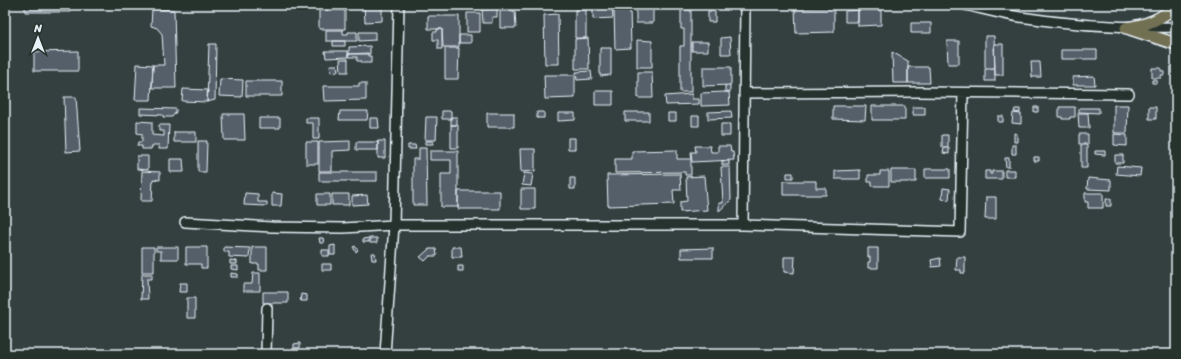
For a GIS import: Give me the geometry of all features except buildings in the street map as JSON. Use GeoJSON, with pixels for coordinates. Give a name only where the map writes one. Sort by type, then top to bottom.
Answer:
{"type":"FeatureCollection","features":[{"type":"Feature","properties":{"kind":"main road"},"geometry":{"type":"LineString","coordinates":[[1126,28],[1141,26],[1155,21],[1167,14],[1176,5]]}},
{"type":"Feature","properties":{"kind":"main road"},"geometry":{"type":"LineString","coordinates":[[1126,28],[1176,44]]}},
{"type":"Feature","properties":{"kind":"street"},"geometry":{"type":"LineString","coordinates":[[385,354],[394,225],[399,5]]}},
{"type":"Feature","properties":{"kind":"street"},"geometry":{"type":"LineString","coordinates":[[743,225],[745,5]]}},
{"type":"Feature","properties":{"kind":"street"},"geometry":{"type":"LineString","coordinates":[[966,5],[1018,17],[1045,21],[1126,28],[1176,27]]}},
{"type":"Feature","properties":{"kind":"street"},"geometry":{"type":"LineString","coordinates":[[744,93],[1129,94]]}},
{"type":"Feature","properties":{"kind":"street"},"geometry":{"type":"LineString","coordinates":[[185,222],[272,227],[335,228],[394,225],[743,225],[960,232],[963,93]]}},
{"type":"Feature","properties":{"kind":"street"},"geometry":{"type":"LineString","coordinates":[[266,354],[267,308]]}}]}
